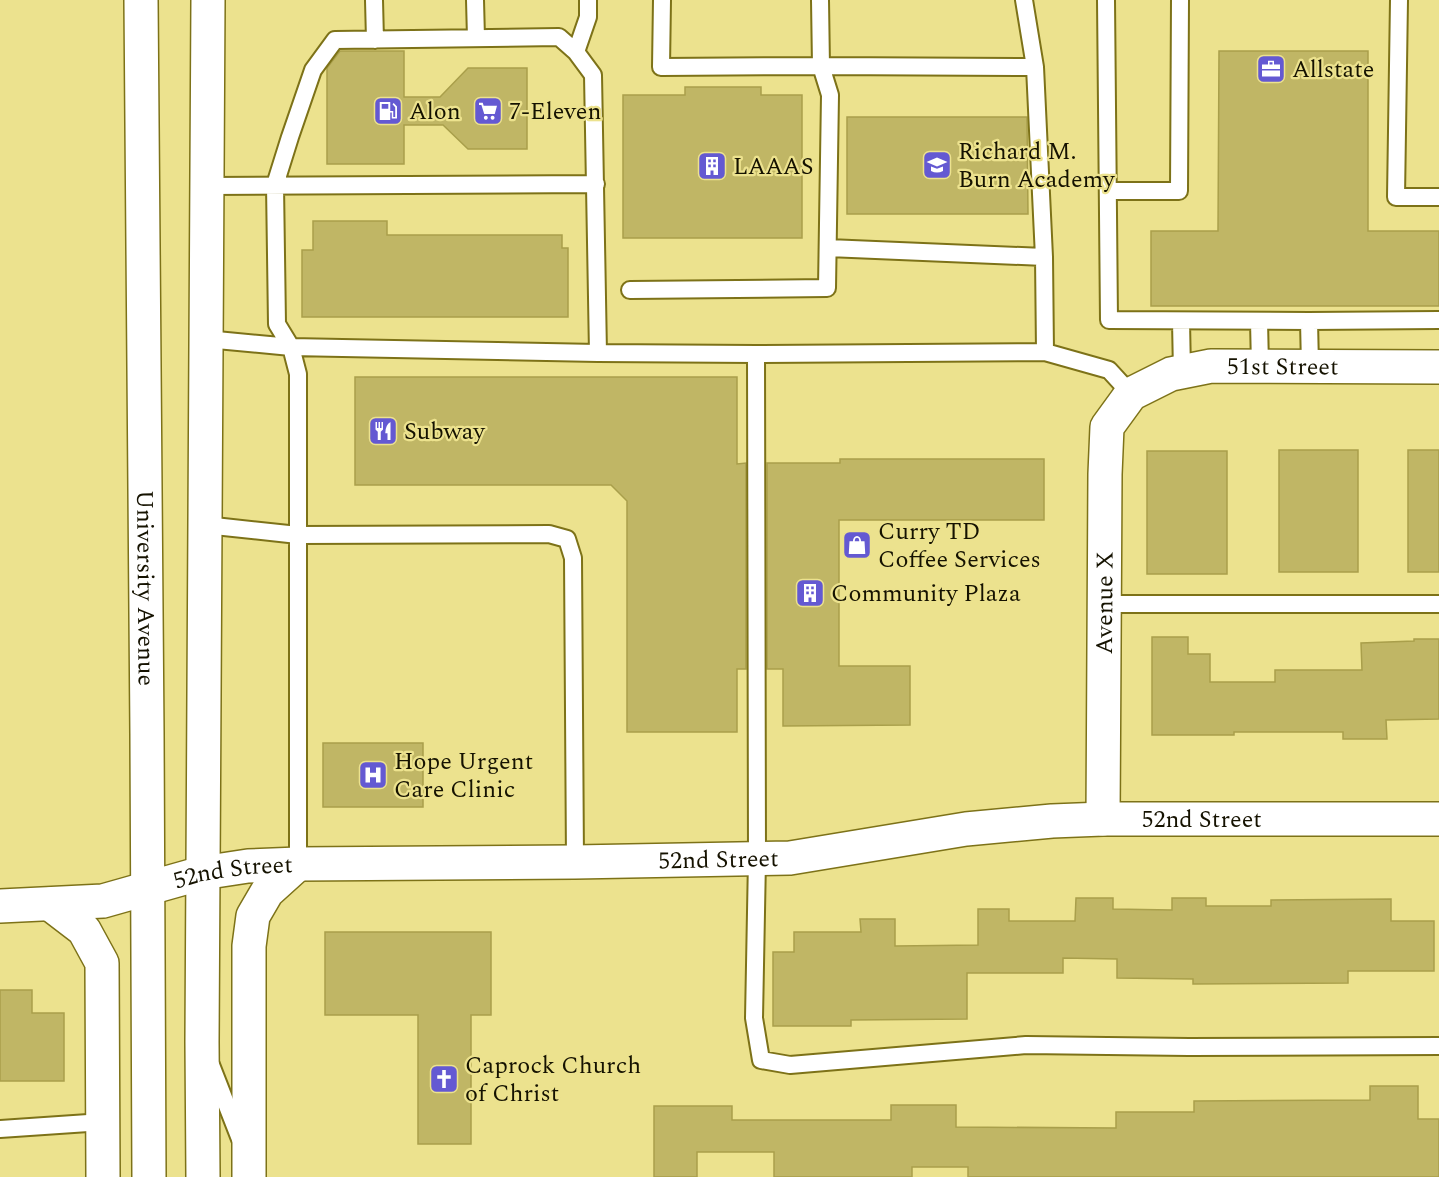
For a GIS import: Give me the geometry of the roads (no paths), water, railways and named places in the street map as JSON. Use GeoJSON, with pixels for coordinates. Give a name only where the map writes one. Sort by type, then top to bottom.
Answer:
{"type":"FeatureCollection","features":[{"type":"Feature","properties":{"kind":"street","name":"University Avenue"},"geometry":{"type":"LineString","coordinates":[[141,0],[149,1177]]}},
{"type":"Feature","properties":{"kind":"street"},"geometry":{"type":"LineString","coordinates":[[203,1177],[202,873],[208,0]]}},
{"type":"Feature","properties":{"kind":"street","name":"51st Street"},"geometry":{"type":"LineString","coordinates":[[1131,393],[1171,374],[1210,366],[1439,367]]}},
{"type":"Feature","properties":{"kind":"street","name":"Avenue X"},"geometry":{"type":"LineString","coordinates":[[1103,819],[1107,427],[1131,393]]}},
{"type":"Feature","properties":{"kind":"street","name":"52nd Street"},"geometry":{"type":"LineString","coordinates":[[0,906],[103,901],[202,873],[248,866],[790,858],[966,829],[1052,820],[1439,819]]}},
{"type":"Feature","properties":{"kind":"street"},"geometry":{"type":"LineString","coordinates":[[249,1170],[249,946],[253,916],[267,892],[298,864]]}},
{"type":"Feature","properties":{"kind":"street"},"geometry":{"type":"LineString","coordinates":[[50,904],[84,930],[102,963],[103,1177]]}},
{"type":"Feature","properties":{"kind":"lane"},"geometry":{"type":"LineString","coordinates":[[374,0],[375,40]]}},
{"type":"Feature","properties":{"kind":"lane"},"geometry":{"type":"LineString","coordinates":[[475,0],[476,38]]}},
{"type":"Feature","properties":{"kind":"lane"},"geometry":{"type":"LineString","coordinates":[[576,51],[588,17],[588,0]]}},
{"type":"Feature","properties":{"kind":"lane"},"geometry":{"type":"LineString","coordinates":[[662,0],[661,67],[1035,67]]}},
{"type":"Feature","properties":{"kind":"lane"},"geometry":{"type":"LineString","coordinates":[[630,290],[827,288],[830,95],[821,66],[820,0]]}},
{"type":"Feature","properties":{"kind":"lane"},"geometry":{"type":"LineString","coordinates":[[1024,0],[1035,67],[1044,257],[1045,352]]}},
{"type":"Feature","properties":{"kind":"lane"},"geometry":{"type":"LineString","coordinates":[[1106,0],[1109,320],[1439,320]]}},
{"type":"Feature","properties":{"kind":"lane"},"geometry":{"type":"LineString","coordinates":[[1108,191],[1179,191],[1180,0]]}},
{"type":"Feature","properties":{"kind":"lane"},"geometry":{"type":"LineString","coordinates":[[1399,0],[1396,197],[1439,197]]}},
{"type":"Feature","properties":{"kind":"lane"},"geometry":{"type":"LineString","coordinates":[[298,864],[298,374],[291,347],[276,324],[275,185],[313,70],[335,40],[559,37],[576,51],[593,75],[598,353]]}},
{"type":"Feature","properties":{"kind":"lane"},"geometry":{"type":"LineString","coordinates":[[207,186],[596,184]]}},
{"type":"Feature","properties":{"kind":"lane"},"geometry":{"type":"LineString","coordinates":[[828,248],[1044,257]]}},
{"type":"Feature","properties":{"kind":"lane"},"geometry":{"type":"LineString","coordinates":[[1181,321],[1182,372]]}},
{"type":"Feature","properties":{"kind":"lane"},"geometry":{"type":"LineString","coordinates":[[1259,321],[1260,366]]}},
{"type":"Feature","properties":{"kind":"lane"},"geometry":{"type":"LineString","coordinates":[[1309,321],[1310,366]]}},
{"type":"Feature","properties":{"kind":"lane"},"geometry":{"type":"LineString","coordinates":[[206,339],[291,347],[598,353],[1045,352],[1109,370],[1131,393]]}},
{"type":"Feature","properties":{"kind":"lane"},"geometry":{"type":"LineString","coordinates":[[756,354],[757,859],[754,1018],[761,1060],[790,1065],[1026,1045],[1439,1046]]}},
{"type":"Feature","properties":{"kind":"lane"},"geometry":{"type":"LineString","coordinates":[[205,525],[298,535],[549,534],[567,539],[573,558],[575,862]]}},
{"type":"Feature","properties":{"kind":"lane"},"geometry":{"type":"LineString","coordinates":[[1104,604],[1439,604]]}},
{"type":"Feature","properties":{"kind":"lane"},"geometry":{"type":"LineString","coordinates":[[202,1042],[249,1170]]}},
{"type":"Feature","properties":{"kind":"lane"},"geometry":{"type":"LineString","coordinates":[[0,1129],[103,1122]]}},
{"type":"Feature","properties":{"kind":"place","name":"Allstate"},"geometry":{"type":"Point","coordinates":[1271,69]}},
{"type":"Feature","properties":{"kind":"place","name":"Alon"},"geometry":{"type":"Point","coordinates":[388,111]}},
{"type":"Feature","properties":{"kind":"place","name":"7-Eleven"},"geometry":{"type":"Point","coordinates":[488,111]}},
{"type":"Feature","properties":{"kind":"place","name":"Richard M. Burn Academy"},"geometry":{"type":"Point","coordinates":[937,165]}},
{"type":"Feature","properties":{"kind":"place","name":"LAAAS"},"geometry":{"type":"Point","coordinates":[712,166]}},
{"type":"Feature","properties":{"kind":"place","name":"Subway"},"geometry":{"type":"Point","coordinates":[383,431]}},
{"type":"Feature","properties":{"kind":"place","name":"Curry TD Coffee Services"},"geometry":{"type":"Point","coordinates":[857,545]}},
{"type":"Feature","properties":{"kind":"place","name":"Community Plaza"},"geometry":{"type":"Point","coordinates":[810,593]}},
{"type":"Feature","properties":{"kind":"place","name":"Hope Urgent Care Clinic"},"geometry":{"type":"Point","coordinates":[373,775]}},
{"type":"Feature","properties":{"kind":"place","name":"Caprock Church of Christ"},"geometry":{"type":"Point","coordinates":[444,1079]}}]}
